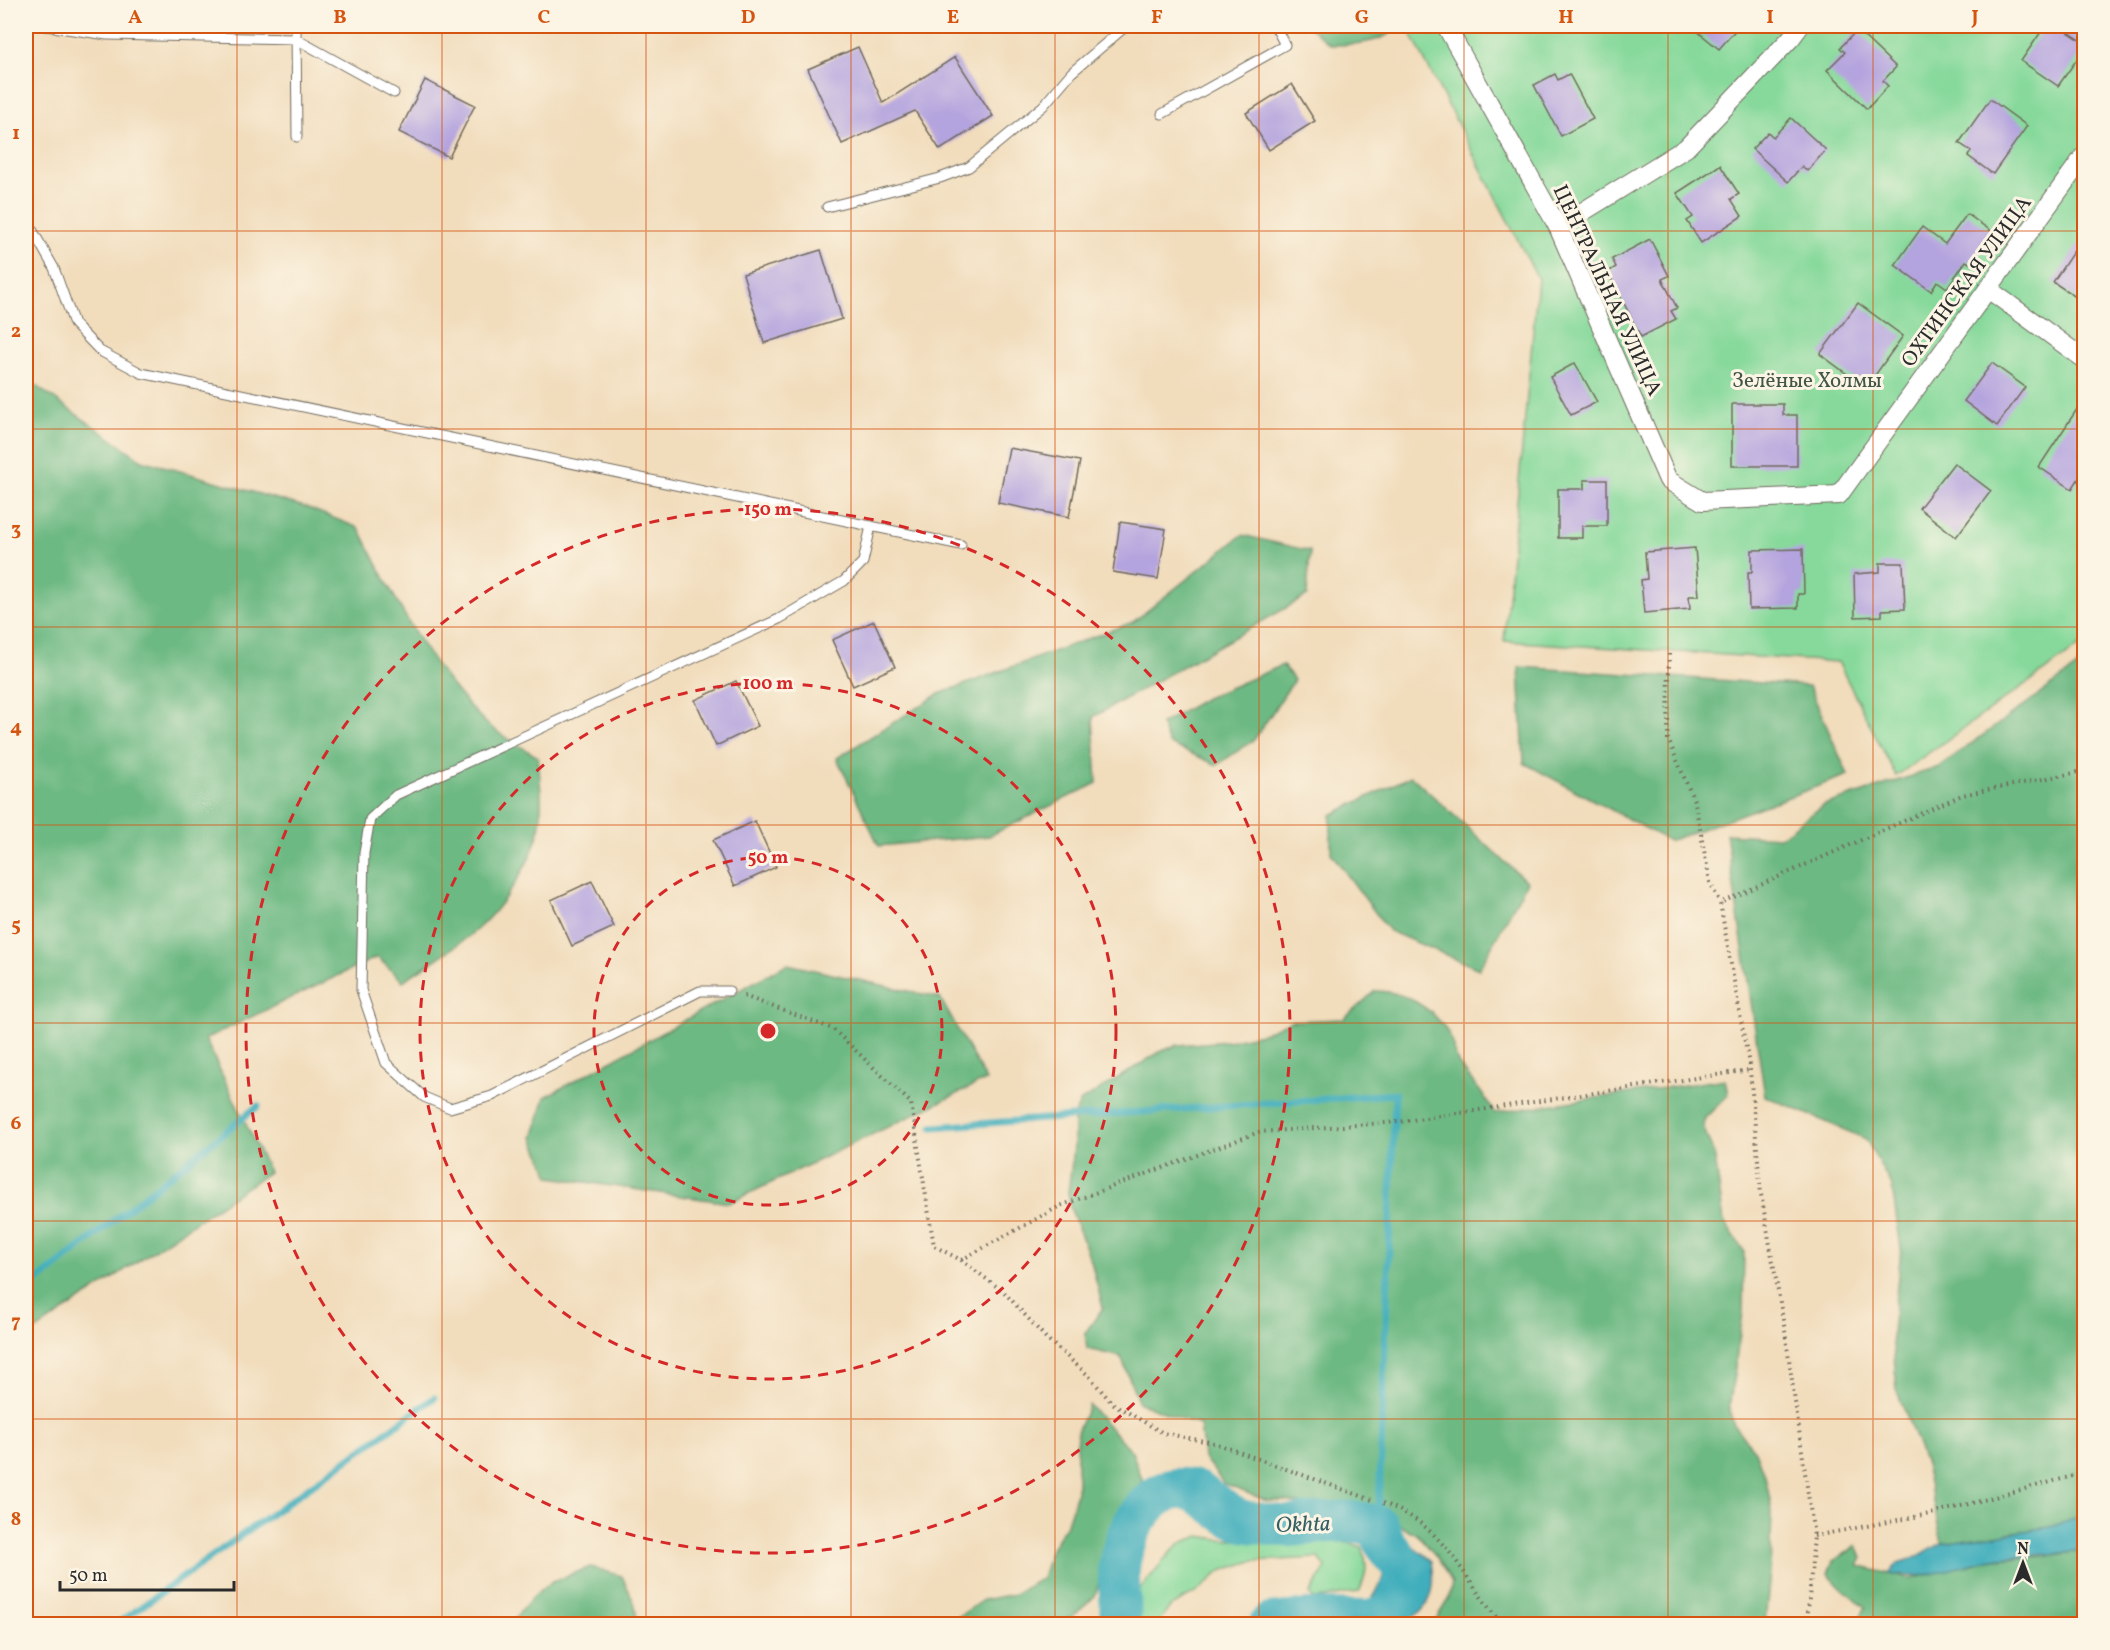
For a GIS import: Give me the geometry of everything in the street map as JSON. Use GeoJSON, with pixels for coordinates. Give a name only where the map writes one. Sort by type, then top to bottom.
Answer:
{"type":"FeatureCollection","features":[{"type":"Feature","properties":{"kind":"street","name":"ЦЕНТРАЛЬНАЯ УЛИЦА"},"geometry":{"type":"LineString","coordinates":[[1446,26],[1558,227],[1668,480],[1702,501]]}},
{"type":"Feature","properties":{"kind":"street"},"geometry":{"type":"LineString","coordinates":[[1558,227],[1686,148],[1800,26]]}},
{"type":"Feature","properties":{"kind":"street","name":"ОХТИНСКАЯ УЛИЦА"},"geometry":{"type":"LineString","coordinates":[[1702,501],[1839,495],[2085,156]]}},
{"type":"Feature","properties":{"kind":"street"},"geometry":{"type":"LineString","coordinates":[[1988,289],[2085,358]]}},
{"type":"Feature","properties":{"kind":"lane"},"geometry":{"type":"LineString","coordinates":[[46,26],[107,35],[296,39],[394,93]]}},
{"type":"Feature","properties":{"kind":"lane"},"geometry":{"type":"LineString","coordinates":[[296,26],[297,137]]}},
{"type":"Feature","properties":{"kind":"lane"},"geometry":{"type":"LineString","coordinates":[[827,207],[940,178],[969,167],[1043,106],[1071,73],[1126,26]]}},
{"type":"Feature","properties":{"kind":"lane"},"geometry":{"type":"LineString","coordinates":[[1162,114],[1286,45],[1275,26]]}},
{"type":"Feature","properties":{"kind":"lane"},"geometry":{"type":"LineString","coordinates":[[26,219],[54,268],[74,324],[100,351],[141,373],[961,545]]}},
{"type":"Feature","properties":{"kind":"lane"},"geometry":{"type":"LineString","coordinates":[[729,991],[700,991],[492,1096],[450,1108],[424,1097],[386,1063],[361,990],[364,853],[370,819],[396,795],[789,614],[844,581],[863,562],[871,526]]}},
{"type":"Feature","properties":{"kind":"path"},"geometry":{"type":"LineString","coordinates":[[1669,654],[1668,739],[1695,803],[1710,882],[1720,903],[1750,1070],[1761,1194],[1785,1331],[1814,1536],[1807,1624]]}},
{"type":"Feature","properties":{"kind":"path"},"geometry":{"type":"LineString","coordinates":[[1720,903],[1962,795],[2085,771]]}},
{"type":"Feature","properties":{"kind":"path"},"geometry":{"type":"LineString","coordinates":[[729,991],[833,1029],[912,1103],[934,1246],[961,1260],[1004,1292],[1045,1337],[1089,1376],[1112,1403],[1163,1433],[1214,1443],[1375,1501]]}},
{"type":"Feature","properties":{"kind":"path"},"geometry":{"type":"LineString","coordinates":[[961,1260],[1060,1206],[1259,1132],[1398,1122],[1750,1070]]}},
{"type":"Feature","properties":{"kind":"path"},"geometry":{"type":"LineString","coordinates":[[1814,1536],[1935,1513],[2085,1473]]}},
{"type":"Feature","properties":{"kind":"path"},"geometry":{"type":"LineString","coordinates":[[1383,1503],[1398,1508],[1434,1532],[1441,1545],[1456,1558],[1502,1624]]}},
{"type":"Feature","properties":{"kind":"green space"},"geometry":{"type":"Polygon","coordinates":[[[1308,26],[1398,26],[1392,32],[1377,39],[1331,45],[1308,26]]]}},
{"type":"Feature","properties":{"kind":"green space","name":"Зелёные Холмы"},"geometry":{"type":"Polygon","coordinates":[[[1407,26],[2084,26],[2084,643],[1896,776],[1838,662],[1504,641],[1538,279],[1407,26]]]}},
{"type":"Feature","properties":{"kind":"green space"},"geometry":{"type":"Polygon","coordinates":[[[26,379],[142,460],[308,508],[359,528],[413,630],[446,678],[490,726],[538,757],[541,805],[538,835],[521,874],[504,900],[485,922],[449,951],[403,981],[377,957],[205,1039],[269,1172],[26,1337],[26,379]]]}},
{"type":"Feature","properties":{"kind":"green space"},"geometry":{"type":"Polygon","coordinates":[[[1242,535],[1310,551],[1307,596],[1093,717],[1097,783],[989,836],[879,846],[837,758],[939,694],[1133,622],[1242,535]]]}},
{"type":"Feature","properties":{"kind":"green space"},"geometry":{"type":"Polygon","coordinates":[[[2084,662],[2084,1515],[2051,1527],[1942,1543],[1925,1464],[1897,1391],[1892,1332],[1901,1249],[1892,1187],[1866,1139],[1765,1096],[1726,834],[1780,837],[1824,805],[1939,767],[2084,662]]]}},
{"type":"Feature","properties":{"kind":"green space"},"geometry":{"type":"Polygon","coordinates":[[[1283,665],[1294,680],[1254,740],[1217,765],[1169,744],[1161,724],[1206,698],[1283,665]]]}},
{"type":"Feature","properties":{"kind":"green space"},"geometry":{"type":"Polygon","coordinates":[[[1519,667],[1809,686],[1848,775],[1669,841],[1524,763],[1519,667]]]}},
{"type":"Feature","properties":{"kind":"green space"},"geometry":{"type":"Polygon","coordinates":[[[1411,776],[1527,882],[1479,969],[1389,931],[1331,853],[1331,815],[1411,776]]]}},
{"type":"Feature","properties":{"kind":"green space"},"geometry":{"type":"Polygon","coordinates":[[[787,964],[940,998],[986,1080],[729,1203],[550,1177],[533,1138],[545,1097],[787,964]]]}},
{"type":"Feature","properties":{"kind":"green space"},"geometry":{"type":"Polygon","coordinates":[[[1375,991],[1385,991],[1406,997],[1426,1008],[1442,1024],[1450,1037],[1459,1064],[1494,1113],[1725,1079],[1728,1095],[1705,1118],[1703,1126],[1715,1158],[1724,1222],[1744,1251],[1743,1313],[1729,1408],[1734,1426],[1755,1451],[1766,1480],[1772,1511],[1770,1573],[1765,1624],[1433,1624],[1449,1598],[1452,1583],[1436,1556],[1417,1534],[1376,1514],[1330,1513],[1288,1501],[1267,1501],[1224,1484],[1204,1458],[1200,1425],[1139,1403],[1121,1357],[1087,1349],[1085,1333],[1103,1308],[1091,1261],[1070,1207],[1068,1192],[1074,1147],[1074,1115],[1081,1101],[1163,1050],[1178,1045],[1229,1041],[1261,1034],[1291,1021],[1344,1019],[1375,991]]]}},
{"type":"Feature","properties":{"kind":"green space"},"geometry":{"type":"Polygon","coordinates":[[[1089,1405],[1132,1452],[1143,1481],[1121,1507],[1095,1596],[1071,1618],[1048,1624],[957,1624],[958,1617],[983,1600],[1015,1594],[1042,1578],[1051,1549],[1067,1523],[1077,1493],[1077,1432],[1089,1405]]]}},
{"type":"Feature","properties":{"kind":"green space"},"geometry":{"type":"Polygon","coordinates":[[[1200,1536],[1241,1540],[1322,1539],[1362,1547],[1366,1564],[1364,1580],[1359,1592],[1313,1599],[1310,1594],[1326,1567],[1319,1558],[1252,1561],[1221,1571],[1197,1592],[1170,1607],[1157,1624],[1126,1624],[1125,1616],[1130,1601],[1170,1553],[1183,1542],[1200,1536]]]}},
{"type":"Feature","properties":{"kind":"green space"},"geometry":{"type":"Polygon","coordinates":[[[1857,1546],[1862,1558],[1858,1566],[1910,1579],[1994,1559],[2084,1551],[2084,1624],[1856,1624],[1866,1607],[1842,1589],[1828,1574],[1833,1561],[1857,1546]]]}},
{"type":"Feature","properties":{"kind":"green space"},"geometry":{"type":"Polygon","coordinates":[[[591,1567],[622,1576],[635,1605],[637,1624],[512,1624],[528,1601],[545,1586],[591,1567]]]}},
{"type":"Feature","properties":{"kind":"water"},"geometry":{"type":"Polygon","coordinates":[[[2084,1515],[2084,1551],[1993,1559],[1916,1576],[1889,1574],[1898,1563],[1920,1556],[1942,1543],[2051,1527],[2084,1515]]]}},
{"type":"Feature","properties":{"kind":"water"},"geometry":{"type":"Polygon","coordinates":[[[1363,1523],[1382,1528],[1408,1543],[1432,1561],[1433,1583],[1429,1600],[1421,1611],[1409,1619],[1377,1624],[1340,1619],[1357,1613],[1367,1606],[1379,1587],[1384,1573],[1382,1555],[1363,1523]]]}},
{"type":"Feature","properties":{"kind":"building"},"geometry":{"type":"Polygon","coordinates":[[[1691,26],[1739,26],[1719,49],[1691,26]]]}},
{"type":"Feature","properties":{"kind":"building"},"geometry":{"type":"Polygon","coordinates":[[[2045,26],[2059,26],[2085,43],[2085,48],[2058,86],[2021,61],[2045,26]]]}},
{"type":"Feature","properties":{"kind":"building"},"geometry":{"type":"Polygon","coordinates":[[[1857,30],[1896,67],[1883,81],[1888,86],[1867,109],[1827,70],[1845,52],[1840,48],[1857,30]]]}},
{"type":"Feature","properties":{"kind":"building"},"geometry":{"type":"Polygon","coordinates":[[[858,47],[883,103],[955,57],[993,116],[940,150],[915,111],[842,144],[808,69],[858,47]]]}},
{"type":"Feature","properties":{"kind":"building"},"geometry":{"type":"Polygon","coordinates":[[[1555,74],[1558,80],[1569,74],[1593,119],[1561,136],[1534,85],[1555,74]]]}},
{"type":"Feature","properties":{"kind":"building"},"geometry":{"type":"Polygon","coordinates":[[[425,80],[475,105],[449,157],[399,132],[425,80]]]}},
{"type":"Feature","properties":{"kind":"building"},"geometry":{"type":"Polygon","coordinates":[[[1292,84],[1315,121],[1269,150],[1246,113],[1292,84]]]}},
{"type":"Feature","properties":{"kind":"building"},"geometry":{"type":"Polygon","coordinates":[[[1990,99],[2027,126],[1993,174],[1968,156],[1971,151],[1959,143],[1990,99]]]}},
{"type":"Feature","properties":{"kind":"building"},"geometry":{"type":"Polygon","coordinates":[[[1791,118],[1826,150],[1807,171],[1802,166],[1788,182],[1752,149],[1768,132],[1773,137],[1791,118]]]}},
{"type":"Feature","properties":{"kind":"building"},"geometry":{"type":"Polygon","coordinates":[[[1720,165],[1739,194],[1731,199],[1742,216],[1701,243],[1687,221],[1693,217],[1677,193],[1720,165]]]}},
{"type":"Feature","properties":{"kind":"building"},"geometry":{"type":"Polygon","coordinates":[[[1967,214],[1994,233],[1971,264],[1966,261],[1947,288],[1937,281],[1931,291],[1895,265],[1922,227],[1945,244],[1967,214]]]}},
{"type":"Feature","properties":{"kind":"building"},"geometry":{"type":"Polygon","coordinates":[[[2085,234],[2085,303],[2053,282],[2085,234]]]}},
{"type":"Feature","properties":{"kind":"building"},"geometry":{"type":"Polygon","coordinates":[[[1650,239],[1669,276],[1662,279],[1677,308],[1671,311],[1676,319],[1641,337],[1608,272],[1616,267],[1612,259],[1650,239]]]}},
{"type":"Feature","properties":{"kind":"building"},"geometry":{"type":"Polygon","coordinates":[[[821,250],[842,319],[764,343],[743,274],[821,250]]]}},
{"type":"Feature","properties":{"kind":"building"},"geometry":{"type":"Polygon","coordinates":[[[1858,303],[1903,336],[1866,388],[1820,354],[1858,303]]]}},
{"type":"Feature","properties":{"kind":"building"},"geometry":{"type":"Polygon","coordinates":[[[1575,363],[1597,402],[1571,415],[1550,377],[1575,363]]]}},
{"type":"Feature","properties":{"kind":"building"},"geometry":{"type":"Polygon","coordinates":[[[1992,363],[2025,387],[1997,426],[1964,401],[1992,363]]]}},
{"type":"Feature","properties":{"kind":"building"},"geometry":{"type":"Polygon","coordinates":[[[2085,397],[2085,469],[2072,489],[2039,467],[2085,397]]]}},
{"type":"Feature","properties":{"kind":"building"},"geometry":{"type":"Polygon","coordinates":[[[1732,404],[1783,404],[1783,415],[1797,415],[1797,466],[1732,466],[1732,404]]]}},
{"type":"Feature","properties":{"kind":"building"},"geometry":{"type":"Polygon","coordinates":[[[1009,448],[1080,461],[1069,517],[998,503],[1009,448]]]}},
{"type":"Feature","properties":{"kind":"building"},"geometry":{"type":"Polygon","coordinates":[[[1954,463],[1991,491],[1956,537],[1919,508],[1954,463]]]}},
{"type":"Feature","properties":{"kind":"building"},"geometry":{"type":"Polygon","coordinates":[[[1584,480],[1607,480],[1607,526],[1582,526],[1582,538],[1558,538],[1558,489],[1584,489],[1584,480]]]}},
{"type":"Feature","properties":{"kind":"building"},"geometry":{"type":"Polygon","coordinates":[[[1120,522],[1166,529],[1158,579],[1113,572],[1120,522]]]}},
{"type":"Feature","properties":{"kind":"building"},"geometry":{"type":"Polygon","coordinates":[[[1695,548],[1699,596],[1689,596],[1690,609],[1644,613],[1641,580],[1647,579],[1645,552],[1695,548]]]}},
{"type":"Feature","properties":{"kind":"building"},"geometry":{"type":"Polygon","coordinates":[[[1803,549],[1804,594],[1798,594],[1798,608],[1749,609],[1748,572],[1752,572],[1752,550],[1803,549]]]}},
{"type":"Feature","properties":{"kind":"building"},"geometry":{"type":"Polygon","coordinates":[[[1880,563],[1903,563],[1905,609],[1882,610],[1882,616],[1855,617],[1854,574],[1880,572],[1880,563]]]}},
{"type":"Feature","properties":{"kind":"building"},"geometry":{"type":"Polygon","coordinates":[[[874,621],[895,667],[853,686],[832,640],[874,621]]]}},
{"type":"Feature","properties":{"kind":"building"},"geometry":{"type":"Polygon","coordinates":[[[736,681],[758,726],[716,746],[695,700],[736,681]]]}},
{"type":"Feature","properties":{"kind":"building"},"geometry":{"type":"Polygon","coordinates":[[[755,821],[776,867],[735,886],[713,840],[755,821]]]}},
{"type":"Feature","properties":{"kind":"building"},"geometry":{"type":"Polygon","coordinates":[[[592,881],[614,927],[572,946],[551,900],[592,881]]]}},
{"type":"Feature","properties":{"kind":"waterway"},"geometry":{"type":"LineString","coordinates":[[933,1127],[1395,1094],[1378,1527]]}},
{"type":"Feature","properties":{"kind":"waterway"},"geometry":{"type":"LineString","coordinates":[[26,1290],[258,1106]]}},
{"type":"Feature","properties":{"kind":"waterway"},"geometry":{"type":"LineString","coordinates":[[117,1624],[434,1398]]}},
{"type":"Feature","properties":{"kind":"waterway","name":"Okhta"},"geometry":{"type":"LineString","coordinates":[[1119,1624],[1121,1611],[1119,1569],[1125,1542],[1131,1528],[1148,1504],[1172,1490],[1194,1491],[1232,1516],[1250,1522],[1287,1526],[1356,1522],[1378,1527],[1383,1539],[1407,1574],[1406,1588],[1392,1611],[1372,1621],[1310,1620],[1270,1624]]}}]}
